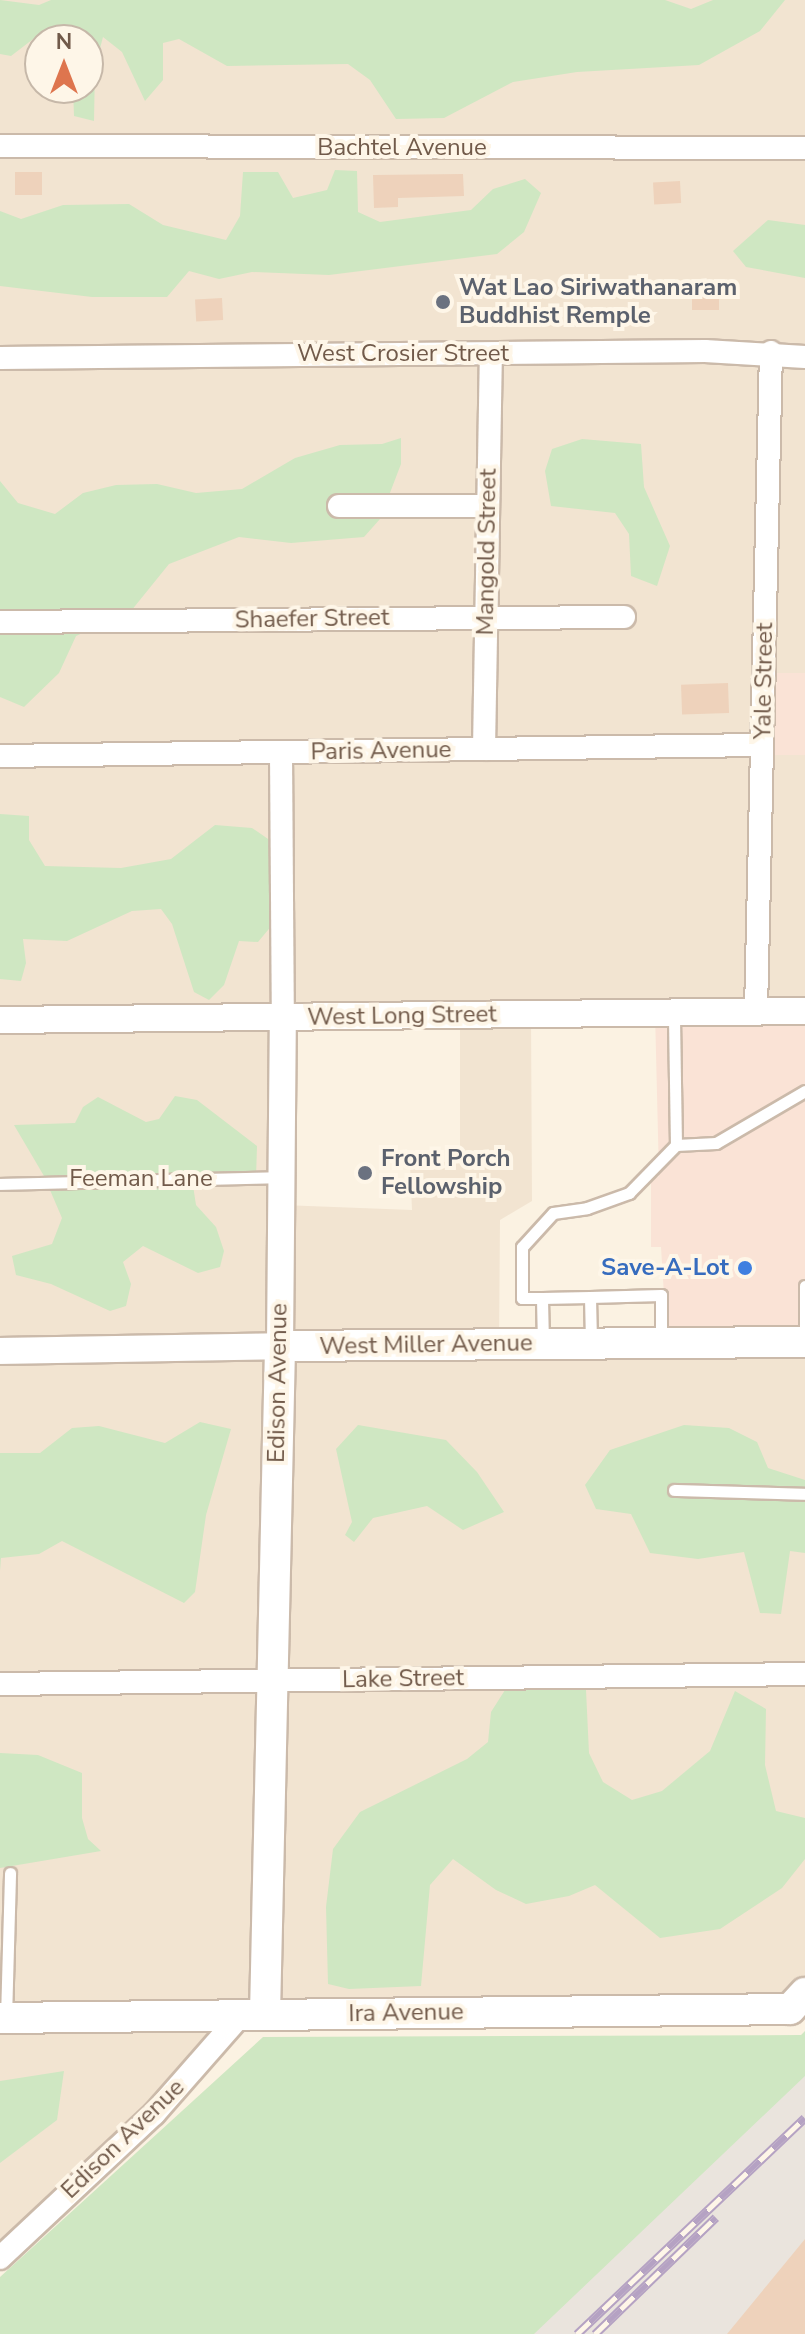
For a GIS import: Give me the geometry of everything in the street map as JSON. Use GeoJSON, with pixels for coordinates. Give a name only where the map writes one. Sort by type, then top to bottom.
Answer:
{"type":"FeatureCollection","features":[{"type":"Feature","properties":{"kind":"main road","name":"West Miller Avenue"},"geometry":{"type":"LineString","coordinates":[[280,1346],[805,1342]]}},
{"type":"Feature","properties":{"kind":"main road","name":"Edison Avenue"},"geometry":{"type":"LineString","coordinates":[[253,2014],[271,1681],[280,1346]]}},
{"type":"Feature","properties":{"kind":"main road","name":"Ira Avenue"},"geometry":{"type":"LineString","coordinates":[[3,2018],[790,2009],[805,1993]]}},
{"type":"Feature","properties":{"kind":"street","name":"Bachtel Avenue"},"geometry":{"type":"LineString","coordinates":[[0,146],[805,148]]}},
{"type":"Feature","properties":{"kind":"street","name":"West Crosier Street"},"geometry":{"type":"LineString","coordinates":[[0,358],[771,352],[805,357]]}},
{"type":"Feature","properties":{"kind":"street","name":"Yale Street"},"geometry":{"type":"LineString","coordinates":[[756,1011],[771,352]]}},
{"type":"Feature","properties":{"kind":"street","name":"Mangold Street"},"geometry":{"type":"LineString","coordinates":[[484,749],[491,354]]}},
{"type":"Feature","properties":{"kind":"street"},"geometry":{"type":"LineString","coordinates":[[339,506],[487,506]]}},
{"type":"Feature","properties":{"kind":"street","name":"Shaefer Street"},"geometry":{"type":"LineString","coordinates":[[0,622],[624,617]]}},
{"type":"Feature","properties":{"kind":"street","name":"Paris Avenue"},"geometry":{"type":"LineString","coordinates":[[0,756],[762,745]]}},
{"type":"Feature","properties":{"kind":"street","name":"Edison Avenue"},"geometry":{"type":"LineString","coordinates":[[280,1346],[283,1019],[281,753]]}},
{"type":"Feature","properties":{"kind":"street","name":"West Long Street"},"geometry":{"type":"LineString","coordinates":[[0,1020],[805,1011]]}},
{"type":"Feature","properties":{"kind":"street","name":"West Miller Avenue"},"geometry":{"type":"LineString","coordinates":[[0,1351],[280,1346]]}},
{"type":"Feature","properties":{"kind":"street","name":"Lake Street"},"geometry":{"type":"LineString","coordinates":[[0,1684],[805,1674]]}},
{"type":"Feature","properties":{"kind":"street","name":"Edison Avenue"},"geometry":{"type":"LineString","coordinates":[[0,2258],[154,2114],[253,2014]]}},
{"type":"Feature","properties":{"kind":"lane"},"geometry":{"type":"LineString","coordinates":[[674,1011],[676,1145]]}},
{"type":"Feature","properties":{"kind":"lane"},"geometry":{"type":"LineString","coordinates":[[661,1343],[661,1295],[522,1298],[522,1247],[534,1229],[553,1213],[587,1208],[629,1193],[676,1145],[716,1143],[805,1091]]}},
{"type":"Feature","properties":{"kind":"lane","name":"Feeman Lane"},"geometry":{"type":"LineString","coordinates":[[0,1184],[282,1177]]}},
{"type":"Feature","properties":{"kind":"lane"},"geometry":{"type":"LineString","coordinates":[[805,1286],[805,1333]]}},
{"type":"Feature","properties":{"kind":"lane"},"geometry":{"type":"LineString","coordinates":[[590,1297],[591,1344]]}},
{"type":"Feature","properties":{"kind":"lane"},"geometry":{"type":"LineString","coordinates":[[542,1298],[543,1344]]}},
{"type":"Feature","properties":{"kind":"lane"},"geometry":{"type":"LineString","coordinates":[[674,1490],[805,1494]]}},
{"type":"Feature","properties":{"kind":"lane"},"geometry":{"type":"LineString","coordinates":[[3,2018],[10,1873]]}},
{"type":"Feature","properties":{"kind":"shaded area"},"geometry":{"type":"Polygon","coordinates":[[[0,0],[805,0],[805,673],[764,673],[763,755],[805,755],[805,1011],[531,1014],[532,1201],[500,1220],[499,1344],[805,1342],[805,1993],[790,2009],[242,2015],[0,2258],[0,0]],[[460,1015],[284,1020],[282,1205],[412,1210],[410,1165],[460,1161],[460,1015]]]}},
{"type":"Feature","properties":{"kind":"shaded area"},"geometry":{"type":"Polygon","coordinates":[[[777,673],[805,673],[805,755],[772,755],[777,673]]]}},
{"type":"Feature","properties":{"kind":"shaded area"},"geometry":{"type":"Polygon","coordinates":[[[805,1011],[805,1342],[667,1343],[661,1247],[651,1247],[651,1181],[659,1176],[655,1012],[805,1011]]]}},
{"type":"Feature","properties":{"kind":"shaded area"},"geometry":{"type":"Polygon","coordinates":[[[805,2069],[805,2334],[509,2334],[805,2069]]]}},
{"type":"Feature","properties":{"kind":"green space"},"geometry":{"type":"Polygon","coordinates":[[[0,0],[39,5],[51,0],[665,0],[691,9],[713,0],[785,0],[760,31],[699,65],[577,72],[513,82],[444,118],[396,119],[370,80],[348,64],[227,66],[179,39],[163,43],[163,80],[145,101],[122,52],[104,38],[104,24],[24,24],[24,46],[11,56],[0,54],[0,0]]]}},
{"type":"Feature","properties":{"kind":"green space"},"geometry":{"type":"Polygon","coordinates":[[[74,104],[94,104],[94,121],[74,116],[74,104]]]}},
{"type":"Feature","properties":{"kind":"green space"},"geometry":{"type":"Polygon","coordinates":[[[335,170],[357,171],[358,212],[380,222],[471,210],[493,189],[525,179],[541,193],[524,232],[497,254],[329,275],[252,272],[219,279],[189,271],[167,297],[92,297],[0,286],[0,211],[21,219],[63,205],[129,204],[163,225],[226,240],[240,216],[243,172],[278,172],[293,198],[327,190],[335,170]]]}},
{"type":"Feature","properties":{"kind":"green space"},"geometry":{"type":"Polygon","coordinates":[[[768,220],[805,225],[805,278],[746,267],[733,251],[768,220]]]}},
{"type":"Feature","properties":{"kind":"green space"},"geometry":{"type":"Polygon","coordinates":[[[401,438],[401,464],[380,519],[364,537],[291,543],[239,537],[169,564],[131,611],[76,636],[59,673],[24,707],[0,697],[0,481],[18,503],[55,514],[83,493],[116,485],[157,484],[196,493],[242,489],[295,458],[340,445],[382,444],[401,438]]]}},
{"type":"Feature","properties":{"kind":"green space"},"geometry":{"type":"Polygon","coordinates":[[[582,439],[641,444],[644,487],[670,546],[657,586],[631,576],[629,534],[615,513],[551,506],[545,471],[552,449],[582,439]]]}},
{"type":"Feature","properties":{"kind":"green space"},"geometry":{"type":"Polygon","coordinates":[[[0,814],[29,816],[29,840],[45,866],[121,868],[171,859],[215,825],[252,828],[271,841],[273,924],[258,942],[239,941],[224,985],[209,1000],[194,992],[172,924],[161,909],[132,911],[67,941],[23,939],[26,963],[21,981],[0,979],[0,814]]]}},
{"type":"Feature","properties":{"kind":"green space"},"geometry":{"type":"Polygon","coordinates":[[[175,1096],[197,1100],[257,1146],[256,1178],[192,1179],[196,1205],[216,1227],[224,1251],[220,1267],[198,1273],[143,1246],[123,1262],[131,1284],[126,1306],[110,1311],[51,1284],[16,1275],[12,1256],[52,1244],[62,1218],[44,1176],[14,1125],[75,1123],[83,1107],[98,1097],[146,1122],[159,1119],[175,1096]]]}},
{"type":"Feature","properties":{"kind":"green space"},"geometry":{"type":"Polygon","coordinates":[[[200,1422],[231,1429],[206,1515],[195,1592],[184,1603],[62,1541],[39,1554],[1,1558],[0,1571],[0,1453],[40,1453],[72,1428],[99,1426],[165,1443],[200,1422]]]}},
{"type":"Feature","properties":{"kind":"green space"},"geometry":{"type":"Polygon","coordinates":[[[358,1425],[446,1440],[477,1472],[504,1512],[463,1530],[427,1506],[373,1518],[354,1542],[345,1535],[352,1522],[336,1449],[358,1425]]]}},
{"type":"Feature","properties":{"kind":"green space"},"geometry":{"type":"Polygon","coordinates":[[[684,1425],[729,1428],[757,1442],[768,1468],[805,1480],[805,1553],[790,1551],[781,1614],[760,1613],[744,1552],[698,1559],[650,1553],[631,1514],[596,1509],[585,1485],[610,1450],[684,1425]]]}},
{"type":"Feature","properties":{"kind":"green space"},"geometry":{"type":"Polygon","coordinates":[[[545,1686],[586,1690],[589,1753],[603,1782],[632,1800],[662,1791],[710,1751],[735,1691],[766,1709],[765,1765],[776,1811],[805,1818],[805,1859],[782,1888],[720,1929],[660,1938],[595,1885],[569,1896],[526,1904],[496,1890],[453,1859],[430,1885],[421,1986],[349,1989],[328,1984],[326,1907],[333,1849],[360,1812],[467,1759],[488,1742],[491,1712],[505,1690],[545,1686]]]}},
{"type":"Feature","properties":{"kind":"green space"},"geometry":{"type":"Polygon","coordinates":[[[0,1753],[38,1755],[82,1773],[82,1818],[88,1839],[101,1851],[0,1868],[0,1753]]]}},
{"type":"Feature","properties":{"kind":"green space"},"geometry":{"type":"Polygon","coordinates":[[[805,2031],[805,2076],[534,2334],[0,2334],[0,2277],[263,2037],[801,2035],[805,2031]]]}},
{"type":"Feature","properties":{"kind":"green space"},"geometry":{"type":"Polygon","coordinates":[[[64,2071],[57,2120],[0,2163],[0,2081],[64,2071]]]}},
{"type":"Feature","properties":{"kind":"building"},"geometry":{"type":"Polygon","coordinates":[[[15,172],[42,172],[42,195],[15,195],[15,172]]]}},
{"type":"Feature","properties":{"kind":"building"},"geometry":{"type":"Polygon","coordinates":[[[463,174],[464,196],[398,198],[398,207],[374,208],[373,175],[463,174]]]}},
{"type":"Feature","properties":{"kind":"building"},"geometry":{"type":"Polygon","coordinates":[[[680,181],[681,203],[654,204],[653,182],[680,181]]]}},
{"type":"Feature","properties":{"kind":"building"},"geometry":{"type":"Polygon","coordinates":[[[692,287],[719,287],[719,310],[692,310],[692,287]]]}},
{"type":"Feature","properties":{"kind":"building"},"geometry":{"type":"Polygon","coordinates":[[[222,298],[223,320],[196,321],[195,299],[222,298]]]}},
{"type":"Feature","properties":{"kind":"building"},"geometry":{"type":"Polygon","coordinates":[[[728,683],[729,713],[682,715],[681,685],[728,683]]]}},
{"type":"Feature","properties":{"kind":"building"},"geometry":{"type":"Polygon","coordinates":[[[805,2239],[805,2334],[727,2334],[805,2239]]]}},
{"type":"Feature","properties":{"kind":"railway"},"geometry":{"type":"LineString","coordinates":[[577,2334],[805,2118]]}},
{"type":"Feature","properties":{"kind":"railway"},"geometry":{"type":"LineString","coordinates":[[595,2334],[716,2217]]}},
{"type":"Feature","properties":{"kind":"place","name":"Wat Lao Siriwathanaram Buddhist Remple"},"geometry":{"type":"Point","coordinates":[443,302]}},
{"type":"Feature","properties":{"kind":"place","name":"Front Porch Fellowship"},"geometry":{"type":"Point","coordinates":[365,1173]}},
{"type":"Feature","properties":{"kind":"place","name":"Save-A-Lot"},"geometry":{"type":"Point","coordinates":[745,1268]}}]}
